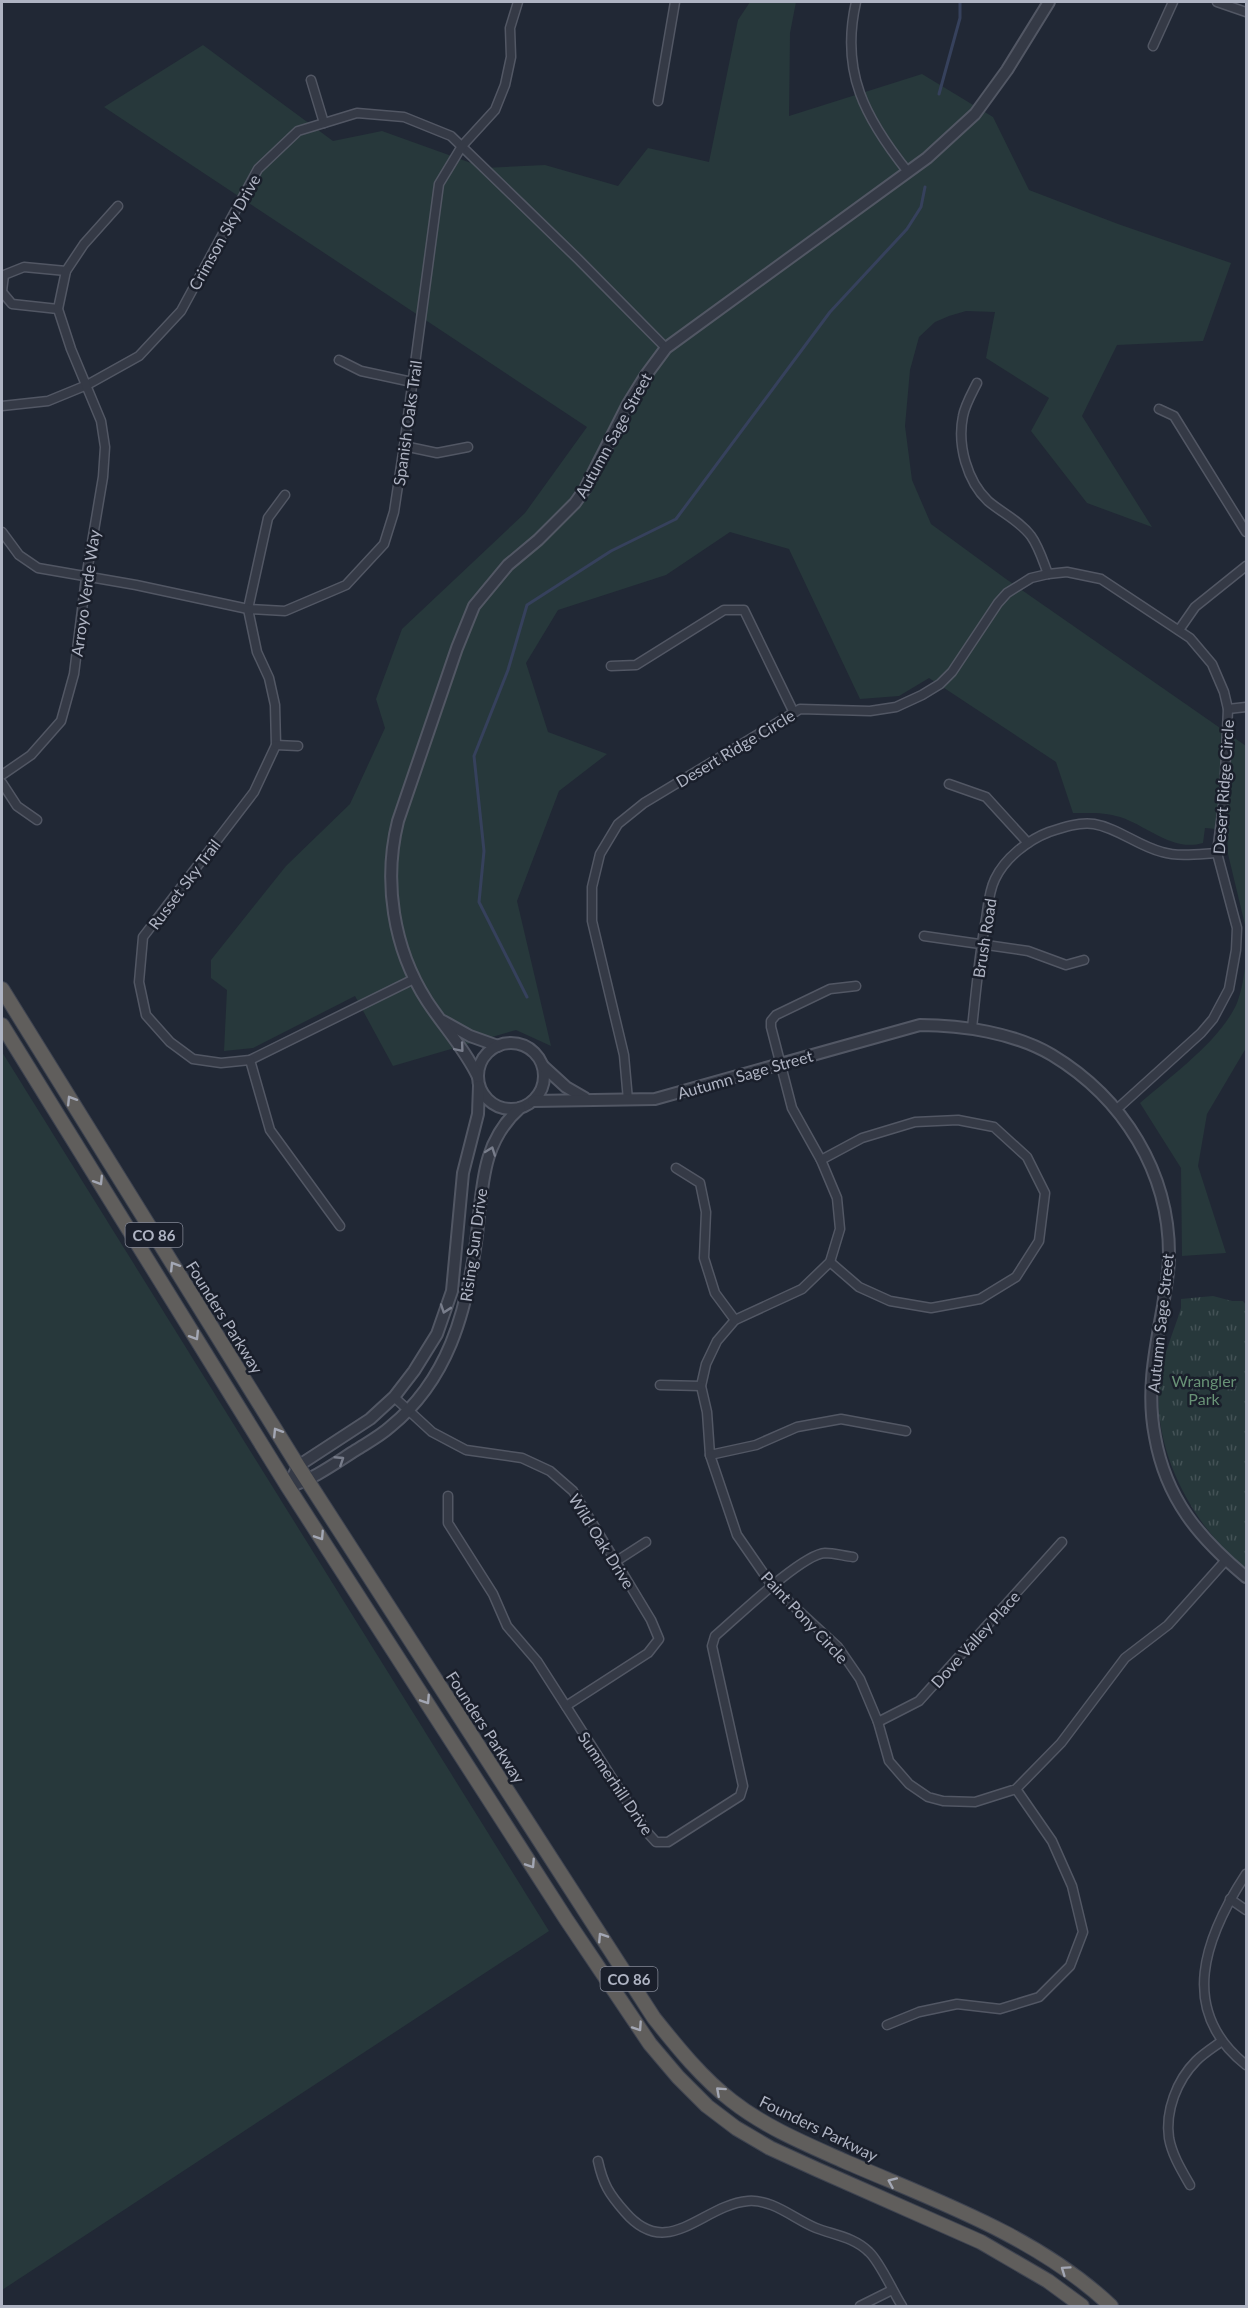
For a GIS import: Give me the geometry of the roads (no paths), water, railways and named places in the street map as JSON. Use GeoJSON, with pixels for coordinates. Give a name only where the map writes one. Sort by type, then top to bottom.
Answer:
{"type":"FeatureCollection","features":[{"type":"Feature","properties":{"kind":"highway","name":"Founders Parkway"},"geometry":{"type":"LineString","coordinates":[[2,989],[298,1466],[654,2018],[692,2064],[733,2102],[764,2122],[824,2152],[989,2225],[1059,2266],[1111,2307]]}},
{"type":"Feature","properties":{"kind":"highway","name":"CO 86"},"geometry":{"type":"LineString","coordinates":[[2,1024],[288,1487],[639,2030],[678,2077],[721,2117],[754,2139],[981,2242],[1048,2282],[1082,2307]]}},
{"type":"Feature","properties":{"kind":"street","name":"Spanish Oaks Trail"},"geometry":{"type":"LineString","coordinates":[[2,531],[19,555],[38,568],[136,585],[248,609],[285,611],[346,585],[384,544],[394,512],[439,184],[462,146],[495,111],[505,85],[511,57],[510,28],[518,2]]}},
{"type":"Feature","properties":{"kind":"street"},"geometry":{"type":"LineString","coordinates":[[658,101],[675,2]]}},
{"type":"Feature","properties":{"kind":"street"},"geometry":{"type":"LineString","coordinates":[[856,2],[852,20],[851,61],[862,102],[885,143],[908,172]]}},
{"type":"Feature","properties":{"kind":"street","name":"Autumn Sage Street"},"geometry":{"type":"LineString","coordinates":[[478,1082],[469,1058],[414,979],[398,932],[392,900],[393,842],[398,820],[467,621],[495,578],[575,503],[628,404],[666,348],[927,158],[975,114],[1007,70],[1049,2]]}},
{"type":"Feature","properties":{"kind":"street"},"geometry":{"type":"LineString","coordinates":[[1154,46],[1173,2]]}},
{"type":"Feature","properties":{"kind":"street"},"geometry":{"type":"LineString","coordinates":[[1217,2],[1246,12]]}},
{"type":"Feature","properties":{"kind":"street"},"geometry":{"type":"LineString","coordinates":[[311,80],[324,123]]}},
{"type":"Feature","properties":{"kind":"street","name":"Crimson Sky Drive"},"geometry":{"type":"LineString","coordinates":[[2,406],[48,401],[87,385],[139,356],[181,311],[258,169],[298,131],[357,113],[404,117],[451,136],[666,348]]}},
{"type":"Feature","properties":{"kind":"street"},"geometry":{"type":"LineString","coordinates":[[66,271],[24,267],[4,275],[2,292],[12,304],[58,309],[66,271],[84,244],[118,206]]}},
{"type":"Feature","properties":{"kind":"street","name":"Arroyo Verde Way"},"geometry":{"type":"LineString","coordinates":[[2,775],[31,755],[61,721],[74,674],[86,578],[103,477],[105,447],[101,421],[71,349],[58,309]]}},
{"type":"Feature","properties":{"kind":"street"},"geometry":{"type":"LineString","coordinates":[[339,360],[361,371],[412,382]]}},
{"type":"Feature","properties":{"kind":"street"},"geometry":{"type":"LineString","coordinates":[[977,383],[962,417],[962,446],[970,477],[979,492],[989,502],[1024,528],[1032,537],[1048,574]]}},
{"type":"Feature","properties":{"kind":"street"},"geometry":{"type":"LineString","coordinates":[[1159,409],[1174,416],[1246,532]]}},
{"type":"Feature","properties":{"kind":"street"},"geometry":{"type":"LineString","coordinates":[[404,446],[437,453],[468,447]]}},
{"type":"Feature","properties":{"kind":"street"},"geometry":{"type":"LineString","coordinates":[[248,609],[268,518],[285,495]]}},
{"type":"Feature","properties":{"kind":"street"},"geometry":{"type":"LineString","coordinates":[[1179,630],[1195,607],[1246,566]]}},
{"type":"Feature","properties":{"kind":"street","name":"Desert Ridge Circle"},"geometry":{"type":"LineString","coordinates":[[628,1100],[624,1055],[592,921],[592,887],[600,854],[618,824],[644,803],[800,709],[870,711],[896,707],[922,695],[940,684],[952,672],[1007,593],[1031,578],[1067,572],[1101,579],[1190,638],[1212,664],[1224,692],[1228,710],[1224,797],[1217,853],[1237,928],[1234,969],[1229,989],[1213,1019],[1201,1033],[1117,1109]]}},
{"type":"Feature","properties":{"kind":"street","name":"Russet Sky Trail"},"geometry":{"type":"LineString","coordinates":[[248,609],[257,652],[269,678],[275,705],[276,745],[254,792],[143,937],[139,982],[146,1015],[170,1042],[193,1059],[221,1063],[250,1060],[414,979]]}},
{"type":"Feature","properties":{"kind":"street"},"geometry":{"type":"LineString","coordinates":[[611,666],[636,665],[724,610],[744,610],[794,712]]}},
{"type":"Feature","properties":{"kind":"street"},"geometry":{"type":"LineString","coordinates":[[1228,710],[1246,707]]}},
{"type":"Feature","properties":{"kind":"street"},"geometry":{"type":"LineString","coordinates":[[276,745],[298,746]]}},
{"type":"Feature","properties":{"kind":"street"},"geometry":{"type":"LineString","coordinates":[[2,783],[17,806],[37,820]]}},
{"type":"Feature","properties":{"kind":"street"},"geometry":{"type":"LineString","coordinates":[[949,784],[986,797],[1028,843]]}},
{"type":"Feature","properties":{"kind":"street","name":"Brush Road"},"geometry":{"type":"LineString","coordinates":[[972,1028],[990,895],[995,879],[1004,865],[1028,843],[1043,834],[1062,828],[1078,824],[1094,824],[1162,852],[1217,853]]}},
{"type":"Feature","properties":{"kind":"street"},"geometry":{"type":"LineString","coordinates":[[924,936],[982,942],[1028,951],[1066,965],[1084,960]]}},
{"type":"Feature","properties":{"kind":"street","name":"Paint Pony Circle"},"geometry":{"type":"LineString","coordinates":[[856,986],[830,989],[776,1015],[771,1021],[792,1107],[821,1160],[837,1198],[840,1229],[830,1262],[802,1289],[735,1320],[717,1341],[706,1364],[701,1386],[707,1412],[710,1455],[738,1535],[773,1587],[838,1647],[860,1679],[878,1722],[888,1761],[909,1784],[928,1797],[943,1801],[975,1802],[1016,1789],[1061,1743],[1125,1658],[1168,1625],[1226,1560]]}},
{"type":"Feature","properties":{"kind":"street","name":"Autumn Sage Street"},"geometry":{"type":"LineString","coordinates":[[440,1019],[471,1036],[498,1046]]}},
{"type":"Feature","properties":{"kind":"street","name":"Autumn Sage Street"},"geometry":{"type":"LineString","coordinates":[[533,1101],[655,1099],[920,1025],[972,1028],[1051,1054],[1076,1072],[1117,1109],[1148,1160],[1164,1208],[1169,1255],[1151,1377],[1151,1408],[1155,1438],[1173,1492],[1195,1528],[1246,1577]]}},
{"type":"Feature","properties":{"kind":"street"},"geometry":{"type":"LineString","coordinates":[[509,1043],[520,1044],[530,1049],[543,1066],[543,1085],[533,1101],[512,1110],[495,1106],[488,1101],[478,1082],[483,1058],[498,1046],[509,1043]]}},
{"type":"Feature","properties":{"kind":"street"},"geometry":{"type":"LineString","coordinates":[[250,1060],[270,1130],[340,1226]]}},
{"type":"Feature","properties":{"kind":"street","name":"Autumn Sage Street"},"geometry":{"type":"LineString","coordinates":[[543,1066],[566,1087],[588,1099]]}},
{"type":"Feature","properties":{"kind":"street","name":"Rising Sun Drive"},"geometry":{"type":"LineString","coordinates":[[298,1466],[370,1419],[394,1397],[414,1371],[437,1334],[452,1291],[463,1173],[478,1114],[478,1082]]}},
{"type":"Feature","properties":{"kind":"street","name":"Rising Sun Drive"},"geometry":{"type":"LineString","coordinates":[[288,1487],[308,1481],[390,1427],[421,1397],[447,1355],[466,1302],[483,1179],[490,1150],[502,1127],[520,1108]]}},
{"type":"Feature","properties":{"kind":"street"},"geometry":{"type":"LineString","coordinates":[[821,1160],[862,1138],[915,1122],[958,1120],[994,1127],[1027,1156],[1045,1193],[1039,1241],[1016,1277],[980,1299],[931,1308],[890,1301],[859,1287],[830,1262]]}},
{"type":"Feature","properties":{"kind":"street"},"geometry":{"type":"LineString","coordinates":[[676,1168],[700,1183],[706,1212],[704,1258],[716,1293],[735,1320]]}},
{"type":"Feature","properties":{"kind":"street"},"geometry":{"type":"LineString","coordinates":[[660,1384],[701,1386]]}},
{"type":"Feature","properties":{"kind":"street","name":"Wild Oak Drive"},"geometry":{"type":"LineString","coordinates":[[394,1397],[432,1432],[466,1450],[522,1458],[550,1471],[573,1491],[651,1620],[659,1639],[648,1653],[566,1706]]}},
{"type":"Feature","properties":{"kind":"street"},"geometry":{"type":"LineString","coordinates":[[710,1455],[756,1445],[797,1427],[841,1419],[906,1431]]}},
{"type":"Feature","properties":{"kind":"street"},"geometry":{"type":"LineString","coordinates":[[288,1487],[298,1466]]}},
{"type":"Feature","properties":{"kind":"street","name":"Summerhill Drive"},"geometry":{"type":"LineString","coordinates":[[448,1496],[448,1523],[493,1594],[507,1626],[537,1661],[646,1832],[656,1842],[668,1842],[740,1796],[743,1786],[739,1764],[712,1646],[715,1636],[773,1587]]}},
{"type":"Feature","properties":{"kind":"street"},"geometry":{"type":"LineString","coordinates":[[615,1562],[646,1542]]}},
{"type":"Feature","properties":{"kind":"street","name":"Dove Valley Place"},"geometry":{"type":"LineString","coordinates":[[878,1722],[919,1701],[1062,1542]]}},
{"type":"Feature","properties":{"kind":"street"},"geometry":{"type":"LineString","coordinates":[[773,1587],[796,1568],[824,1553],[853,1557]]}},
{"type":"Feature","properties":{"kind":"street"},"geometry":{"type":"LineString","coordinates":[[886,2025],[919,2012],[957,2004],[1000,2009],[1039,1997],[1070,1966],[1083,1932],[1072,1886],[1052,1841],[1016,1789]]}},
{"type":"Feature","properties":{"kind":"street"},"geometry":{"type":"LineString","coordinates":[[1246,1874],[1230,1899],[1212,1937],[1204,1978],[1205,2000],[1210,2019],[1222,2041],[1246,2066]]}},
{"type":"Feature","properties":{"kind":"street"},"geometry":{"type":"LineString","coordinates":[[1230,1899],[1246,1910]]}},
{"type":"Feature","properties":{"kind":"street"},"geometry":{"type":"LineString","coordinates":[[1190,2186],[1176,2160],[1169,2138],[1169,2115],[1178,2086],[1195,2061],[1222,2041]]}},
{"type":"Feature","properties":{"kind":"street"},"geometry":{"type":"LineString","coordinates":[[598,2161],[602,2181],[611,2196],[632,2221],[650,2232],[666,2233],[681,2229],[729,2206],[748,2201],[772,2205],[816,2228],[857,2241],[871,2253],[902,2307]]}},
{"type":"Feature","properties":{"kind":"street"},"geometry":{"type":"LineString","coordinates":[[860,2307],[892,2290]]}},
{"type":"Feature","properties":{"kind":"waterway"},"geometry":{"type":"LineString","coordinates":[[939,94],[960,18],[960,2]]}},
{"type":"Feature","properties":{"kind":"waterway"},"geometry":{"type":"LineString","coordinates":[[527,997],[479,902],[484,851],[474,756],[508,670],[527,605],[611,551],[676,519],[830,312],[907,229],[921,207],[925,187]]}},
{"type":"Feature","properties":{"kind":"park label","name":"Wrangler Park"},"geometry":{"type":"Point","coordinates":[1204,1389]}}]}
